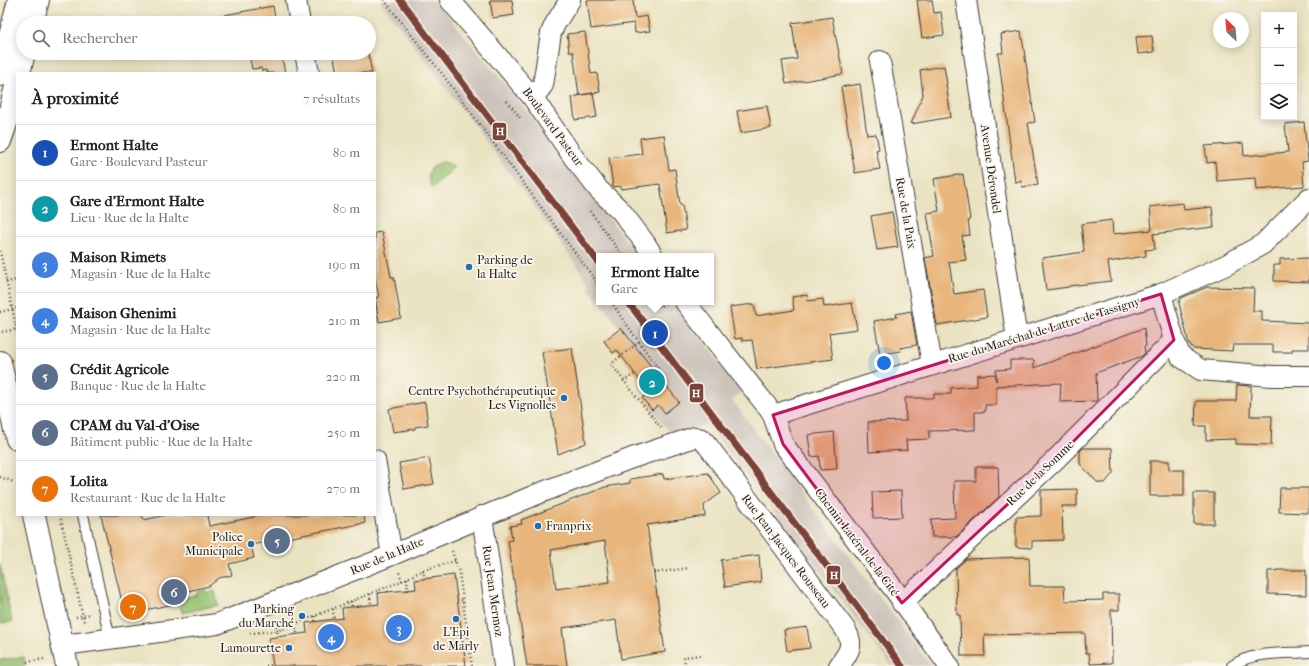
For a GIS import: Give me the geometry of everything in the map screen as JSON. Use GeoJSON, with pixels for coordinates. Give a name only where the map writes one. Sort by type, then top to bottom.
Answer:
{"type":"FeatureCollection","features":[{"type":"Feature","properties":{"kind":"main road"},"geometry":{"type":"LineString","coordinates":[[0,75],[19,0]]}},
{"type":"Feature","properties":{"kind":"main road"},"geometry":{"type":"LineString","coordinates":[[34,16],[38,0]]}},
{"type":"Feature","properties":{"kind":"main road"},"geometry":{"type":"LineString","coordinates":[[19,72],[22,60]]}},
{"type":"Feature","properties":{"kind":"main road"},"geometry":{"type":"LineString","coordinates":[[0,141],[16,86]]}},
{"type":"Feature","properties":{"kind":"main road"},"geometry":{"type":"LineString","coordinates":[[0,362],[14,409],[16,428]]}},
{"type":"Feature","properties":{"kind":"main road"},"geometry":{"type":"LineString","coordinates":[[34,516],[65,656]]}},
{"type":"Feature","properties":{"kind":"street"},"geometry":{"type":"LineString","coordinates":[[296,0],[299,16]]}},
{"type":"Feature","properties":{"kind":"street","name":"Boulevard Pasteur"},"geometry":{"type":"LineString","coordinates":[[450,0],[533,98],[574,158],[599,190],[621,211],[646,243],[651,253]]}},
{"type":"Feature","properties":{"kind":"street"},"geometry":{"type":"LineString","coordinates":[[533,98],[543,85],[551,32],[570,0]]}},
{"type":"Feature","properties":{"kind":"street","name":"Avenue Dérondel"},"geometry":{"type":"LineString","coordinates":[[966,0],[1017,339]]}},
{"type":"Feature","properties":{"kind":"street"},"geometry":{"type":"LineString","coordinates":[[306,60],[309,72]]}},
{"type":"Feature","properties":{"kind":"street","name":"Rue de la Paix"},"geometry":{"type":"LineString","coordinates":[[880,60],[932,365]]}},
{"type":"Feature","properties":{"kind":"street","name":"Rue du Maréchal de Lattre de Tassigny"},"geometry":{"type":"LineString","coordinates":[[773,415],[1161,294],[1226,265],[1263,244],[1303,204]]}},
{"type":"Feature","properties":{"kind":"street"},"geometry":{"type":"LineString","coordinates":[[1161,294],[1174,340],[1181,357],[1202,370],[1272,376],[1309,376]]}},
{"type":"Feature","properties":{"kind":"street"},"geometry":{"type":"LineString","coordinates":[[688,305],[707,328],[773,415]]}},
{"type":"Feature","properties":{"kind":"street","name":"Rue de la Somme"},"geometry":{"type":"LineString","coordinates":[[902,603],[1056,460],[1174,340]]}},
{"type":"Feature","properties":{"kind":"street","name":"Chemin Latéral de la Cité"},"geometry":{"type":"LineString","coordinates":[[773,415],[783,444],[949,666]]}},
{"type":"Feature","properties":{"kind":"street","name":"Rue de la Halte"},"geometry":{"type":"LineString","coordinates":[[65,656],[110,639],[217,624],[395,562],[482,516],[540,493],[638,456],[695,437],[702,439]]}},
{"type":"Feature","properties":{"kind":"street","name":"Rue Jean-Jacques Rousseau"},"geometry":{"type":"LineString","coordinates":[[702,439],[848,635],[850,644],[849,652],[839,666]]}},
{"type":"Feature","properties":{"kind":"street"},"geometry":{"type":"LineString","coordinates":[[376,465],[395,562]]}},
{"type":"Feature","properties":{"kind":"street","name":"Rue Jean Mermoz"},"geometry":{"type":"LineString","coordinates":[[482,516],[504,666]]}},
{"type":"Feature","properties":{"kind":"lane"},"geometry":{"type":"LineString","coordinates":[[84,516],[110,639]]}},
{"type":"Feature","properties":{"kind":"lane"},"geometry":{"type":"LineString","coordinates":[[1232,666],[1236,662],[1251,656],[1309,652]]}},
{"type":"Feature","properties":{"kind":"path"},"geometry":{"type":"LineString","coordinates":[[384,0],[443,75],[596,281]]}},
{"type":"Feature","properties":{"kind":"path"},"geometry":{"type":"LineString","coordinates":[[505,98],[523,121]]}},
{"type":"Feature","properties":{"kind":"path"},"geometry":{"type":"LineString","coordinates":[[586,205],[621,253]]}},
{"type":"Feature","properties":{"kind":"path"},"geometry":{"type":"LineString","coordinates":[[0,251],[16,325]]}},
{"type":"Feature","properties":{"kind":"path"},"geometry":{"type":"LineString","coordinates":[[6,282],[16,280]]}},
{"type":"Feature","properties":{"kind":"path"},"geometry":{"type":"LineString","coordinates":[[613,305],[658,368]]}},
{"type":"Feature","properties":{"kind":"path"},"geometry":{"type":"LineString","coordinates":[[0,312],[16,308]]}},
{"type":"Feature","properties":{"kind":"path"},"geometry":{"type":"LineString","coordinates":[[2,332],[16,329]]}},
{"type":"Feature","properties":{"kind":"path"},"geometry":{"type":"LineString","coordinates":[[639,342],[611,364],[623,381],[662,428]]}},
{"type":"Feature","properties":{"kind":"path"},"geometry":{"type":"LineString","coordinates":[[623,381],[635,374]]}},
{"type":"Feature","properties":{"kind":"path"},"geometry":{"type":"LineString","coordinates":[[0,476],[14,482]]}},
{"type":"Feature","properties":{"kind":"path"},"geometry":{"type":"LineString","coordinates":[[60,516],[85,627]]}},
{"type":"Feature","properties":{"kind":"path"},"geometry":{"type":"LineString","coordinates":[[451,548],[459,572],[472,666]]}},
{"type":"Feature","properties":{"kind":"path"},"geometry":{"type":"LineString","coordinates":[[247,633],[277,631],[402,581],[423,570],[455,561]]}},
{"type":"Feature","properties":{"kind":"path"},"geometry":{"type":"LineString","coordinates":[[395,562],[402,581]]}},
{"type":"Feature","properties":{"kind":"path"},"geometry":{"type":"LineString","coordinates":[[654,573],[689,568]]}},
{"type":"Feature","properties":{"kind":"path"},"geometry":{"type":"LineString","coordinates":[[423,570],[425,579]]}},
{"type":"Feature","properties":{"kind":"path"},"geometry":{"type":"LineString","coordinates":[[406,578],[408,590]]}},
{"type":"Feature","properties":{"kind":"path"},"geometry":{"type":"LineString","coordinates":[[387,587],[388,593]]}},
{"type":"Feature","properties":{"kind":"path"},"geometry":{"type":"LineString","coordinates":[[370,594],[371,605]]}},
{"type":"Feature","properties":{"kind":"path"},"geometry":{"type":"LineString","coordinates":[[457,600],[463,600]]}},
{"type":"Feature","properties":{"kind":"path"},"geometry":{"type":"LineString","coordinates":[[351,601],[352,607]]}},
{"type":"Feature","properties":{"kind":"path"},"geometry":{"type":"LineString","coordinates":[[333,609],[334,620]]}},
{"type":"Feature","properties":{"kind":"path"},"geometry":{"type":"LineString","coordinates":[[71,618],[97,613]]}},
{"type":"Feature","properties":{"kind":"path"},"geometry":{"type":"LineString","coordinates":[[315,616],[315,622]]}},
{"type":"Feature","properties":{"kind":"path"},"geometry":{"type":"LineString","coordinates":[[275,618],[278,637]]}},
{"type":"Feature","properties":{"kind":"path"},"geometry":{"type":"LineString","coordinates":[[296,624],[297,634]]}},
{"type":"Feature","properties":{"kind":"path"},"geometry":{"type":"LineString","coordinates":[[462,636],[468,636]]}},
{"type":"Feature","properties":{"kind":"path"},"geometry":{"type":"LineString","coordinates":[[685,666],[684,657],[700,655]]}},
{"type":"Feature","properties":{"kind":"path"},"geometry":{"type":"LineString","coordinates":[[27,662],[47,659]]}},
{"type":"Feature","properties":{"kind":"path"},"geometry":{"type":"LineString","coordinates":[[266,666],[272,665]]}},
{"type":"Feature","properties":{"kind":"highlighted area"},"geometry":{"type":"Polygon","coordinates":[[[1161,294],[1174,340],[1055,460],[902,603],[783,444],[773,415],[1161,294]]]}},
{"type":"Feature","properties":{"kind":"shaded area"},"geometry":{"type":"Polygon","coordinates":[[[379,0],[435,0],[503,81],[636,253],[596,253],[596,297],[588,287],[590,285],[576,264],[475,126],[379,0]]]}},
{"type":"Feature","properties":{"kind":"shaded area"},"geometry":{"type":"Polygon","coordinates":[[[602,305],[675,305],[742,391],[732,400],[931,666],[892,666],[707,424],[672,435],[642,398],[649,392],[626,361],[639,352],[602,305]]]}},
{"type":"Feature","properties":{"kind":"green space"},"geometry":{"type":"Polygon","coordinates":[[[444,162],[450,164],[454,168],[432,188],[429,179],[430,171],[435,165],[444,162]]]}},
{"type":"Feature","properties":{"kind":"green space"},"geometry":{"type":"Polygon","coordinates":[[[0,565],[12,622],[0,623],[0,565]]]}},
{"type":"Feature","properties":{"kind":"green space"},"geometry":{"type":"Polygon","coordinates":[[[206,590],[207,593],[215,591],[218,605],[182,613],[179,599],[197,595],[197,592],[206,590]]]}},
{"type":"Feature","properties":{"kind":"green space"},"geometry":{"type":"Polygon","coordinates":[[[24,657],[25,666],[0,666],[0,660],[24,657]]]}},
{"type":"Feature","properties":{"kind":"building"},"geometry":{"type":"Polygon","coordinates":[[[490,0],[512,0],[514,15],[493,18],[490,0]]]}},
{"type":"Feature","properties":{"kind":"building"},"geometry":{"type":"Polygon","coordinates":[[[587,0],[633,0],[635,18],[647,16],[650,31],[635,33],[634,23],[591,29],[587,0]]]}},
{"type":"Feature","properties":{"kind":"building"},"geometry":{"type":"Polygon","coordinates":[[[917,0],[932,0],[934,13],[941,12],[944,35],[922,38],[917,0]]]}},
{"type":"Feature","properties":{"kind":"building"},"geometry":{"type":"Polygon","coordinates":[[[273,6],[275,16],[224,16],[273,6]]]}},
{"type":"Feature","properties":{"kind":"building"},"geometry":{"type":"Polygon","coordinates":[[[832,17],[843,74],[786,84],[782,61],[797,59],[792,23],[832,17]]]}},
{"type":"Feature","properties":{"kind":"building"},"geometry":{"type":"Polygon","coordinates":[[[1021,31],[1035,122],[1028,123],[1038,185],[1022,187],[1021,181],[1015,182],[998,53],[1003,53],[1001,34],[1021,31]]]}},
{"type":"Feature","properties":{"kind":"building"},"geometry":{"type":"Polygon","coordinates":[[[585,32],[591,74],[597,73],[600,92],[579,95],[573,52],[569,52],[567,34],[585,32]]]}},
{"type":"Feature","properties":{"kind":"building"},"geometry":{"type":"Polygon","coordinates":[[[1152,36],[1154,52],[1138,54],[1136,37],[1152,36]]]}},
{"type":"Feature","properties":{"kind":"building"},"geometry":{"type":"Polygon","coordinates":[[[250,60],[282,60],[285,72],[267,72],[266,70],[262,71],[261,68],[252,69],[250,60]]]}},
{"type":"Feature","properties":{"kind":"building"},"geometry":{"type":"Polygon","coordinates":[[[334,60],[369,60],[372,72],[337,72],[334,60]]]}},
{"type":"Feature","properties":{"kind":"building"},"geometry":{"type":"Polygon","coordinates":[[[944,66],[951,117],[911,124],[923,95],[920,70],[944,66]]]}},
{"type":"Feature","properties":{"kind":"building"},"geometry":{"type":"Polygon","coordinates":[[[860,84],[867,135],[876,134],[879,149],[876,150],[880,169],[855,173],[841,87],[860,84]]]}},
{"type":"Feature","properties":{"kind":"building"},"geometry":{"type":"Polygon","coordinates":[[[593,93],[597,117],[575,120],[572,97],[593,93]]]}},
{"type":"Feature","properties":{"kind":"building"},"geometry":{"type":"Polygon","coordinates":[[[767,106],[771,128],[741,133],[737,111],[767,106]]]}},
{"type":"Feature","properties":{"kind":"building"},"geometry":{"type":"Polygon","coordinates":[[[1304,122],[1308,161],[1302,162],[1304,186],[1256,190],[1255,178],[1217,181],[1215,162],[1207,163],[1205,146],[1243,143],[1244,156],[1288,152],[1285,124],[1304,122]]]}},
{"type":"Feature","properties":{"kind":"building"},"geometry":{"type":"Polygon","coordinates":[[[664,135],[669,170],[675,169],[680,205],[682,205],[686,230],[667,233],[660,184],[621,189],[620,186],[613,187],[609,158],[642,154],[640,138],[664,135]]]}},
{"type":"Feature","properties":{"kind":"building"},"geometry":{"type":"Polygon","coordinates":[[[963,174],[970,219],[968,220],[970,235],[962,236],[966,260],[949,262],[954,294],[983,290],[987,317],[937,325],[925,258],[934,256],[927,213],[939,211],[934,179],[963,174]]]}},
{"type":"Feature","properties":{"kind":"building"},"geometry":{"type":"Polygon","coordinates":[[[1183,203],[1184,210],[1212,207],[1214,227],[1153,234],[1155,249],[1145,250],[1146,256],[1108,262],[1111,281],[1046,290],[1042,258],[1084,252],[1081,224],[1112,220],[1113,234],[1152,230],[1150,207],[1183,203]]]}},
{"type":"Feature","properties":{"kind":"building"},"geometry":{"type":"Polygon","coordinates":[[[892,212],[898,247],[877,250],[871,216],[892,212]]]}},
{"type":"Feature","properties":{"kind":"building"},"geometry":{"type":"Polygon","coordinates":[[[382,232],[391,277],[394,277],[401,318],[379,322],[376,304],[376,298],[379,297],[376,283],[376,233],[382,232]]]}},
{"type":"Feature","properties":{"kind":"building"},"geometry":{"type":"Polygon","coordinates":[[[1309,258],[1309,282],[1274,281],[1274,265],[1280,265],[1280,259],[1309,258]]]}},
{"type":"Feature","properties":{"kind":"building"},"geometry":{"type":"Polygon","coordinates":[[[1207,287],[1254,288],[1253,311],[1262,311],[1262,321],[1309,323],[1309,349],[1292,349],[1292,352],[1273,352],[1273,345],[1233,345],[1232,351],[1194,349],[1189,344],[1179,303],[1181,298],[1207,287]]]}},
{"type":"Feature","properties":{"kind":"building"},"geometry":{"type":"Polygon","coordinates":[[[807,295],[808,301],[823,299],[824,307],[852,303],[857,329],[829,333],[833,359],[757,369],[752,340],[742,341],[742,338],[735,339],[730,307],[754,304],[756,316],[794,310],[792,297],[807,295]]]}},
{"type":"Feature","properties":{"kind":"building"},"geometry":{"type":"Polygon","coordinates":[[[911,311],[917,345],[900,348],[901,351],[880,354],[874,321],[897,317],[896,314],[911,311]]]}},
{"type":"Feature","properties":{"kind":"building"},"geometry":{"type":"Polygon","coordinates":[[[621,328],[679,402],[665,413],[658,405],[652,410],[642,398],[649,392],[617,350],[613,353],[604,341],[621,328]]]}},
{"type":"Feature","properties":{"kind":"building"},"geometry":{"type":"Polygon","coordinates":[[[1144,328],[1146,346],[1144,346],[1145,353],[1142,356],[1096,373],[1097,401],[1060,402],[1061,383],[996,386],[996,405],[985,405],[985,412],[975,412],[975,430],[929,431],[929,439],[906,440],[907,450],[869,452],[868,422],[906,421],[905,398],[934,398],[934,394],[951,394],[951,388],[977,386],[977,375],[996,374],[996,370],[1010,369],[1010,360],[1034,360],[1034,368],[1144,328]]]}},
{"type":"Feature","properties":{"kind":"building","name":"Centre Psychothérapeutique Les Vignolles"},"geometry":{"type":"Polygon","coordinates":[[[572,348],[586,443],[558,454],[542,352],[572,348]]]}},
{"type":"Feature","properties":{"kind":"building"},"geometry":{"type":"Polygon","coordinates":[[[1237,385],[1251,386],[1250,416],[1272,416],[1271,445],[1236,444],[1236,439],[1206,440],[1206,426],[1195,426],[1196,401],[1236,401],[1237,385]]]}},
{"type":"Feature","properties":{"kind":"building"},"geometry":{"type":"Polygon","coordinates":[[[425,402],[428,425],[415,427],[415,429],[393,432],[389,409],[425,402]]]}},
{"type":"Feature","properties":{"kind":"building"},"geometry":{"type":"Polygon","coordinates":[[[834,432],[837,469],[820,470],[819,456],[811,457],[808,435],[834,432]]]}},
{"type":"Feature","properties":{"kind":"building"},"geometry":{"type":"Polygon","coordinates":[[[1083,448],[1112,448],[1113,473],[1105,483],[1098,483],[1080,464],[1080,451],[1083,448]]]}},
{"type":"Feature","properties":{"kind":"building"},"geometry":{"type":"Polygon","coordinates":[[[429,458],[434,484],[404,489],[399,463],[429,458]]]}},
{"type":"Feature","properties":{"kind":"building"},"geometry":{"type":"Polygon","coordinates":[[[1150,461],[1169,461],[1169,470],[1184,470],[1184,496],[1150,496],[1150,461]]]}},
{"type":"Feature","properties":{"kind":"building"},"geometry":{"type":"Polygon","coordinates":[[[976,467],[998,467],[999,497],[956,537],[932,537],[931,519],[955,518],[954,481],[976,481],[976,467]]]}},
{"type":"Feature","properties":{"kind":"building"},"geometry":{"type":"Polygon","coordinates":[[[708,473],[721,493],[704,505],[705,516],[647,525],[665,652],[621,659],[616,620],[562,628],[567,666],[527,666],[508,541],[512,540],[510,526],[522,524],[521,520],[605,487],[630,483],[630,479],[663,474],[664,479],[708,473]],[[605,541],[551,550],[556,589],[610,582],[605,541]]]}},
{"type":"Feature","properties":{"kind":"building"},"geometry":{"type":"Polygon","coordinates":[[[1280,488],[1309,488],[1308,513],[1279,512],[1280,488]]]}},
{"type":"Feature","properties":{"kind":"building"},"geometry":{"type":"Polygon","coordinates":[[[1077,489],[1077,506],[1062,506],[1063,540],[1032,541],[1032,548],[1016,547],[1016,517],[1041,516],[1041,490],[1077,489]]]}},
{"type":"Feature","properties":{"kind":"building"},"geometry":{"type":"Polygon","coordinates":[[[901,491],[902,517],[873,518],[872,492],[901,491]]]}},
{"type":"Feature","properties":{"kind":"building"},"geometry":{"type":"Polygon","coordinates":[[[1194,493],[1214,493],[1214,524],[1194,524],[1194,493]]]}},
{"type":"Feature","properties":{"kind":"building"},"geometry":{"type":"Polygon","coordinates":[[[101,516],[142,516],[144,520],[162,516],[207,516],[209,526],[254,516],[364,516],[365,523],[251,545],[254,558],[229,564],[232,575],[219,578],[209,586],[172,595],[174,604],[125,614],[101,516]]]}},
{"type":"Feature","properties":{"kind":"building"},"geometry":{"type":"Polygon","coordinates":[[[759,555],[761,582],[725,587],[721,560],[759,555]]]}},
{"type":"Feature","properties":{"kind":"building"},"geometry":{"type":"Polygon","coordinates":[[[1029,557],[1030,586],[1064,586],[1065,601],[1103,600],[1103,594],[1119,594],[1119,610],[1111,610],[1112,663],[1090,664],[1089,653],[1086,653],[1085,633],[984,635],[985,656],[961,656],[960,615],[957,615],[956,568],[966,559],[1029,557]]]}},
{"type":"Feature","properties":{"kind":"building"},"geometry":{"type":"Polygon","coordinates":[[[1306,570],[1306,595],[1268,594],[1268,571],[1306,570]]]}},
{"type":"Feature","properties":{"kind":"building"},"geometry":{"type":"Polygon","coordinates":[[[454,575],[466,666],[273,666],[269,638],[307,633],[306,623],[343,618],[342,608],[379,604],[378,593],[416,589],[415,580],[454,575]]]}},
{"type":"Feature","properties":{"kind":"building"},"geometry":{"type":"Polygon","coordinates":[[[807,627],[810,648],[787,651],[784,630],[807,627]]]}},
{"type":"Feature","properties":{"kind":"transit line","name":"H"},"geometry":{"type":"LineString","coordinates":[[400,0],[596,259]]}},
{"type":"Feature","properties":{"kind":"transit line","name":"H"},"geometry":{"type":"LineString","coordinates":[[630,305],[902,666]]}},
{"type":"Feature","properties":{"kind":"place","name":"Parking de la Halte"},"geometry":{"type":"Point","coordinates":[469,267]}},
{"type":"Feature","properties":{"kind":"place","name":"Ermont Halte"},"geometry":{"type":"Point","coordinates":[655,333]}},
{"type":"Feature","properties":{"kind":"place","name":"Gare d'Ermont Halte"},"geometry":{"type":"Point","coordinates":[652,382]}},
{"type":"Feature","properties":{"kind":"place","name":"Centre Psychothérapeutique Les Vignolles"},"geometry":{"type":"Point","coordinates":[564,398]}},
{"type":"Feature","properties":{"kind":"place","name":"Franprix"},"geometry":{"type":"Point","coordinates":[538,526]}},
{"type":"Feature","properties":{"kind":"place","name":"Crédit Agricole"},"geometry":{"type":"Point","coordinates":[277,541]}},
{"type":"Feature","properties":{"kind":"place","name":"Police Municipale"},"geometry":{"type":"Point","coordinates":[251,544]}},
{"type":"Feature","properties":{"kind":"place","name":"CPAM du Val-d'Oise"},"geometry":{"type":"Point","coordinates":[174,592]}},
{"type":"Feature","properties":{"kind":"place","name":"Lolita"},"geometry":{"type":"Point","coordinates":[133,607]}},
{"type":"Feature","properties":{"kind":"place","name":"Parking du Marché"},"geometry":{"type":"Point","coordinates":[302,616]}},
{"type":"Feature","properties":{"kind":"place","name":"L'Epi de Marly"},"geometry":{"type":"Point","coordinates":[456,619]}},
{"type":"Feature","properties":{"kind":"place","name":"Maison Rimets"},"geometry":{"type":"Point","coordinates":[399,628]}},
{"type":"Feature","properties":{"kind":"place","name":"Maison Ghenimi"},"geometry":{"type":"Point","coordinates":[331,637]}},
{"type":"Feature","properties":{"kind":"place","name":"Lamourette"},"geometry":{"type":"Point","coordinates":[289,648]}}]}
